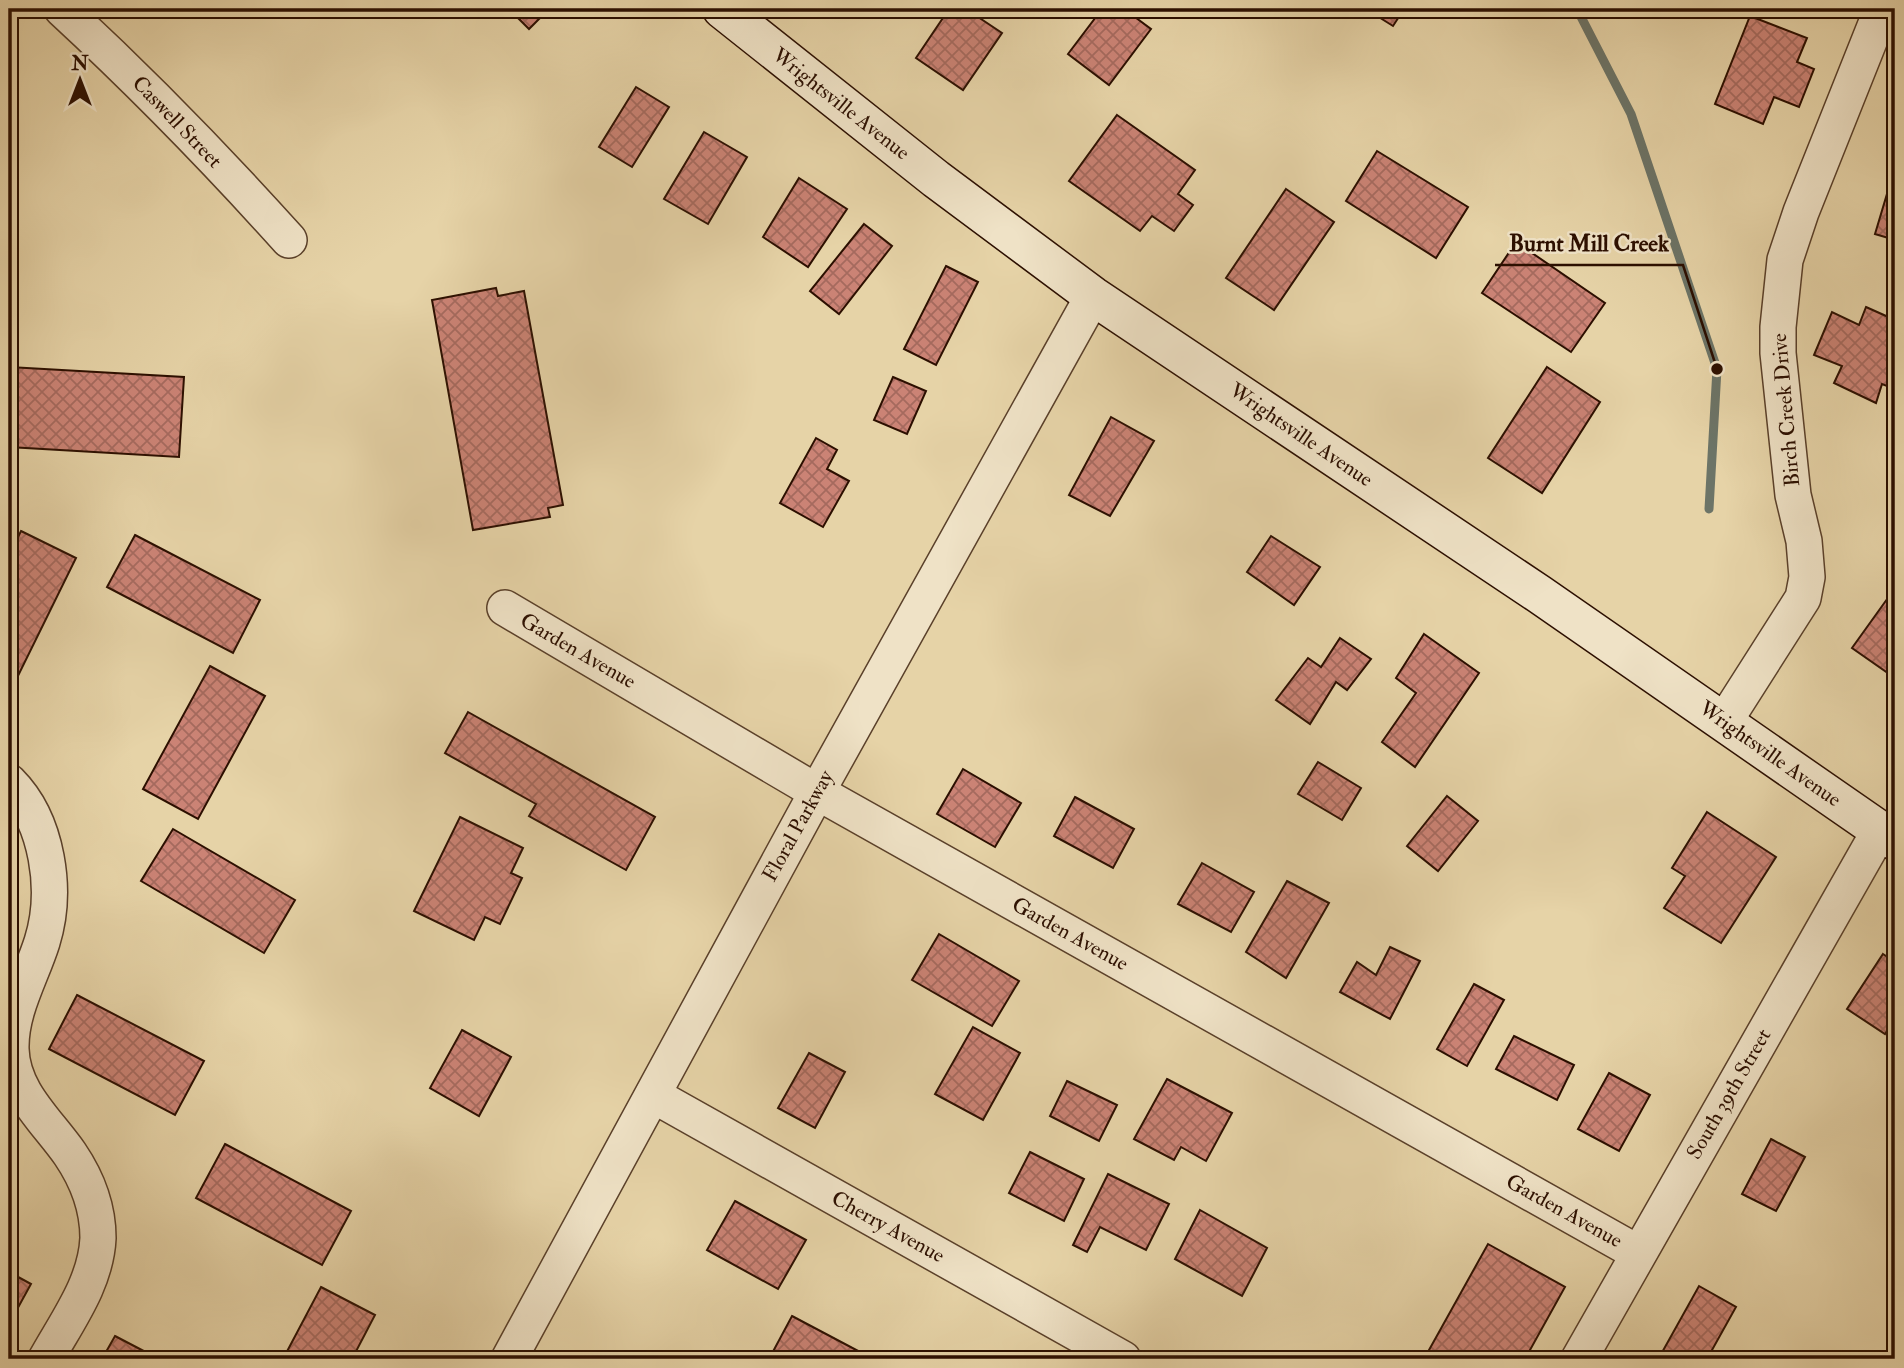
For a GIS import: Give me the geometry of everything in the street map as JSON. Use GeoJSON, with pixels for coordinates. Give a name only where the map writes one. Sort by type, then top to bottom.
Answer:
{"type":"FeatureCollection","features":[{"type":"Feature","properties":{"kind":"street","name":"Caswell Street"},"geometry":{"type":"LineString","coordinates":[[62,9],[136,80],[247,193],[289,240]]}},
{"type":"Feature","properties":{"kind":"street","name":"Wrightsville Avenue"},"geometry":{"type":"LineString","coordinates":[[722,9],[936,180],[1093,296],[1539,594],[1887,835]]}},
{"type":"Feature","properties":{"kind":"street","name":"Birch Creek Drive"},"geometry":{"type":"LineString","coordinates":[[1724,722],[1803,597],[1807,576],[1804,541],[1793,495],[1778,353],[1785,260],[1801,212],[1882,9]]}},
{"type":"Feature","properties":{"kind":"street","name":"Floral Parkway"},"geometry":{"type":"LineString","coordinates":[[509,1359],[817,792],[1093,296]]}},
{"type":"Feature","properties":{"kind":"street","name":"Garden Avenue"},"geometry":{"type":"LineString","coordinates":[[505,608],[817,792],[1638,1253]]}},
{"type":"Feature","properties":{"kind":"street"},"geometry":{"type":"LineString","coordinates":[[9,782],[32,815],[43,844],[48,881],[47,918],[42,942],[22,990],[12,1032],[13,1060],[31,1105],[70,1154],[85,1182],[96,1212],[98,1239],[92,1277],[46,1359]]}},
{"type":"Feature","properties":{"kind":"street","name":"South 39th Street"},"geometry":{"type":"LineString","coordinates":[[1579,1359],[1638,1253],[1887,835]]}},
{"type":"Feature","properties":{"kind":"street","name":"Cherry Avenue"},"geometry":{"type":"LineString","coordinates":[[653,1095],[1123,1359]]}},
{"type":"Feature","properties":{"kind":"building"},"geometry":{"type":"Polygon","coordinates":[[[509,9],[549,9],[529,29],[509,9]]]}},
{"type":"Feature","properties":{"kind":"building"},"geometry":{"type":"Polygon","coordinates":[[[949,9],[966,9],[1002,33],[963,90],[916,58],[949,9]]]}},
{"type":"Feature","properties":{"kind":"building"},"geometry":{"type":"Polygon","coordinates":[[[1102,9],[1124,9],[1151,29],[1109,85],[1068,54],[1102,9]]]}},
{"type":"Feature","properties":{"kind":"building"},"geometry":{"type":"Polygon","coordinates":[[[1366,9],[1404,9],[1393,26],[1366,9]]]}},
{"type":"Feature","properties":{"kind":"building"},"geometry":{"type":"Polygon","coordinates":[[[1750,16],[1807,38],[1797,62],[1814,69],[1799,107],[1774,97],[1763,124],[1715,104],[1750,16]]]}},
{"type":"Feature","properties":{"kind":"building"},"geometry":{"type":"Polygon","coordinates":[[[636,87],[669,107],[632,167],[599,147],[636,87]]]}},
{"type":"Feature","properties":{"kind":"building"},"geometry":{"type":"Polygon","coordinates":[[[1117,115],[1195,170],[1178,194],[1193,205],[1174,231],[1152,216],[1140,231],[1069,181],[1117,115]]]}},
{"type":"Feature","properties":{"kind":"building"},"geometry":{"type":"Polygon","coordinates":[[[704,132],[747,157],[708,224],[664,199],[704,132]]]}},
{"type":"Feature","properties":{"kind":"building"},"geometry":{"type":"Polygon","coordinates":[[[1377,151],[1468,207],[1436,258],[1346,201],[1377,151]]]}},
{"type":"Feature","properties":{"kind":"building"},"geometry":{"type":"Polygon","coordinates":[[[1895,167],[1895,240],[1875,234],[1895,167]]]}},
{"type":"Feature","properties":{"kind":"building"},"geometry":{"type":"Polygon","coordinates":[[[799,178],[847,209],[808,267],[763,237],[799,178]]]}},
{"type":"Feature","properties":{"kind":"building"},"geometry":{"type":"Polygon","coordinates":[[[1286,189],[1334,222],[1274,310],[1226,278],[1286,189]]]}},
{"type":"Feature","properties":{"kind":"building"},"geometry":{"type":"Polygon","coordinates":[[[864,224],[892,246],[839,314],[810,291],[864,224]]]}},
{"type":"Feature","properties":{"kind":"building"},"geometry":{"type":"Polygon","coordinates":[[[1516,242],[1605,303],[1571,352],[1482,293],[1516,242]]]}},
{"type":"Feature","properties":{"kind":"building"},"geometry":{"type":"Polygon","coordinates":[[[946,266],[978,282],[936,365],[904,349],[946,266]]]}},
{"type":"Feature","properties":{"kind":"building"},"geometry":{"type":"Polygon","coordinates":[[[496,288],[498,296],[524,291],[563,505],[548,508],[550,517],[473,530],[432,300],[496,288]]]}},
{"type":"Feature","properties":{"kind":"building"},"geometry":{"type":"Polygon","coordinates":[[[1866,307],[1895,320],[1895,389],[1882,384],[1876,403],[1834,383],[1842,366],[1814,355],[1832,312],[1859,325],[1866,307]]]}},
{"type":"Feature","properties":{"kind":"building"},"geometry":{"type":"Polygon","coordinates":[[[9,367],[184,377],[179,457],[9,447],[9,367]]]}},
{"type":"Feature","properties":{"kind":"building"},"geometry":{"type":"Polygon","coordinates":[[[1547,367],[1600,402],[1542,493],[1488,458],[1547,367]]]}},
{"type":"Feature","properties":{"kind":"building"},"geometry":{"type":"Polygon","coordinates":[[[893,377],[926,391],[907,434],[874,420],[893,377]]]}},
{"type":"Feature","properties":{"kind":"building"},"geometry":{"type":"Polygon","coordinates":[[[1111,417],[1154,441],[1110,516],[1069,495],[1111,417]]]}},
{"type":"Feature","properties":{"kind":"building"},"geometry":{"type":"Polygon","coordinates":[[[816,438],[837,450],[827,469],[849,481],[823,527],[780,503],[816,438]]]}},
{"type":"Feature","properties":{"kind":"building"},"geometry":{"type":"Polygon","coordinates":[[[21,531],[76,558],[14,684],[9,682],[9,555],[21,531]]]}},
{"type":"Feature","properties":{"kind":"building"},"geometry":{"type":"Polygon","coordinates":[[[135,535],[260,600],[233,653],[107,587],[135,535]]]}},
{"type":"Feature","properties":{"kind":"building"},"geometry":{"type":"Polygon","coordinates":[[[1271,536],[1320,567],[1294,605],[1247,572],[1271,536]]]}},
{"type":"Feature","properties":{"kind":"building"},"geometry":{"type":"Polygon","coordinates":[[[1895,588],[1895,678],[1852,648],[1895,588]]]}},
{"type":"Feature","properties":{"kind":"building"},"geometry":{"type":"Polygon","coordinates":[[[1424,634],[1479,673],[1415,767],[1382,742],[1416,693],[1396,678],[1424,634]]]}},
{"type":"Feature","properties":{"kind":"building"},"geometry":{"type":"Polygon","coordinates":[[[1340,638],[1371,659],[1347,690],[1336,682],[1310,724],[1276,700],[1308,658],[1321,667],[1340,638]]]}},
{"type":"Feature","properties":{"kind":"building"},"geometry":{"type":"Polygon","coordinates":[[[210,666],[265,696],[198,819],[143,789],[210,666]]]}},
{"type":"Feature","properties":{"kind":"building"},"geometry":{"type":"Polygon","coordinates":[[[468,712],[655,817],[626,870],[529,816],[536,804],[445,753],[468,712]]]}},
{"type":"Feature","properties":{"kind":"building"},"geometry":{"type":"Polygon","coordinates":[[[1318,762],[1361,788],[1342,820],[1298,794],[1318,762]]]}},
{"type":"Feature","properties":{"kind":"building"},"geometry":{"type":"Polygon","coordinates":[[[963,769],[1021,803],[995,847],[937,814],[963,769]]]}},
{"type":"Feature","properties":{"kind":"building"},"geometry":{"type":"Polygon","coordinates":[[[1447,796],[1478,821],[1438,871],[1407,846],[1447,796]]]}},
{"type":"Feature","properties":{"kind":"building"},"geometry":{"type":"Polygon","coordinates":[[[1075,797],[1134,829],[1113,868],[1054,836],[1075,797]]]}},
{"type":"Feature","properties":{"kind":"building"},"geometry":{"type":"Polygon","coordinates":[[[1707,812],[1776,857],[1721,943],[1664,908],[1685,876],[1672,868],[1707,812]]]}},
{"type":"Feature","properties":{"kind":"building"},"geometry":{"type":"Polygon","coordinates":[[[460,817],[523,848],[511,873],[522,878],[500,924],[485,917],[474,940],[414,911],[460,817]]]}},
{"type":"Feature","properties":{"kind":"building"},"geometry":{"type":"Polygon","coordinates":[[[173,829],[295,900],[264,953],[141,881],[173,829]]]}},
{"type":"Feature","properties":{"kind":"building"},"geometry":{"type":"Polygon","coordinates":[[[9,859],[15,862],[9,874],[9,859]]]}},
{"type":"Feature","properties":{"kind":"building"},"geometry":{"type":"Polygon","coordinates":[[[1202,863],[1254,892],[1231,932],[1178,904],[1202,863]]]}},
{"type":"Feature","properties":{"kind":"building"},"geometry":{"type":"Polygon","coordinates":[[[1287,881],[1329,903],[1286,978],[1246,952],[1287,881]]]}},
{"type":"Feature","properties":{"kind":"building"},"geometry":{"type":"Polygon","coordinates":[[[939,934],[1019,981],[992,1026],[912,980],[939,934]]]}},
{"type":"Feature","properties":{"kind":"building"},"geometry":{"type":"Polygon","coordinates":[[[1390,947],[1420,961],[1390,1019],[1340,992],[1357,962],[1376,975],[1390,947]]]}},
{"type":"Feature","properties":{"kind":"building"},"geometry":{"type":"Polygon","coordinates":[[[1883,954],[1895,962],[1895,1019],[1885,1034],[1847,1009],[1883,954]]]}},
{"type":"Feature","properties":{"kind":"building"},"geometry":{"type":"Polygon","coordinates":[[[1474,984],[1504,1000],[1467,1066],[1437,1049],[1474,984]]]}},
{"type":"Feature","properties":{"kind":"building"},"geometry":{"type":"Polygon","coordinates":[[[77,995],[204,1061],[175,1115],[49,1049],[77,995]]]}},
{"type":"Feature","properties":{"kind":"building"},"geometry":{"type":"Polygon","coordinates":[[[973,1027],[1020,1053],[983,1120],[935,1094],[973,1027]]]}},
{"type":"Feature","properties":{"kind":"building"},"geometry":{"type":"Polygon","coordinates":[[[462,1030],[511,1057],[479,1116],[430,1088],[462,1030]]]}},
{"type":"Feature","properties":{"kind":"building"},"geometry":{"type":"Polygon","coordinates":[[[1514,1036],[1574,1065],[1557,1100],[1496,1069],[1514,1036]]]}},
{"type":"Feature","properties":{"kind":"building"},"geometry":{"type":"Polygon","coordinates":[[[809,1053],[845,1072],[815,1128],[778,1108],[809,1053]]]}},
{"type":"Feature","properties":{"kind":"building"},"geometry":{"type":"Polygon","coordinates":[[[1609,1073],[1650,1095],[1619,1151],[1578,1129],[1609,1073]]]}},
{"type":"Feature","properties":{"kind":"building"},"geometry":{"type":"Polygon","coordinates":[[[1167,1079],[1232,1113],[1206,1161],[1181,1147],[1174,1160],[1134,1139],[1167,1079]]]}},
{"type":"Feature","properties":{"kind":"building"},"geometry":{"type":"Polygon","coordinates":[[[1067,1081],[1117,1105],[1099,1141],[1050,1116],[1067,1081]]]}},
{"type":"Feature","properties":{"kind":"building"},"geometry":{"type":"Polygon","coordinates":[[[1771,1139],[1805,1157],[1776,1211],[1742,1194],[1771,1139]]]}},
{"type":"Feature","properties":{"kind":"building"},"geometry":{"type":"Polygon","coordinates":[[[225,1144],[351,1211],[322,1265],[196,1198],[225,1144]]]}},
{"type":"Feature","properties":{"kind":"building"},"geometry":{"type":"Polygon","coordinates":[[[1030,1152],[1084,1179],[1064,1221],[1009,1193],[1030,1152]]]}},
{"type":"Feature","properties":{"kind":"building"},"geometry":{"type":"Polygon","coordinates":[[[1108,1174],[1169,1204],[1146,1250],[1100,1227],[1087,1252],[1073,1245],[1108,1174]]]}},
{"type":"Feature","properties":{"kind":"building"},"geometry":{"type":"Polygon","coordinates":[[[735,1201],[806,1240],[778,1289],[707,1250],[735,1201]]]}},
{"type":"Feature","properties":{"kind":"building"},"geometry":{"type":"Polygon","coordinates":[[[1200,1210],[1267,1248],[1242,1296],[1175,1259],[1200,1210]]]}},
{"type":"Feature","properties":{"kind":"building"},"geometry":{"type":"Polygon","coordinates":[[[1488,1244],[1565,1287],[1525,1359],[1424,1359],[1488,1244]]]}},
{"type":"Feature","properties":{"kind":"building"},"geometry":{"type":"Polygon","coordinates":[[[9,1272],[31,1284],[9,1324],[9,1272]]]}},
{"type":"Feature","properties":{"kind":"building"},"geometry":{"type":"Polygon","coordinates":[[[1699,1286],[1736,1307],[1707,1359],[1667,1359],[1660,1356],[1699,1286]]]}},
{"type":"Feature","properties":{"kind":"building"},"geometry":{"type":"Polygon","coordinates":[[[321,1287],[375,1315],[352,1359],[283,1359],[321,1287]]]}},
{"type":"Feature","properties":{"kind":"building"},"geometry":{"type":"Polygon","coordinates":[[[792,1316],[862,1353],[859,1359],[769,1359],[792,1316]]]}},
{"type":"Feature","properties":{"kind":"building"},"geometry":{"type":"Polygon","coordinates":[[[115,1336],[159,1359],[102,1359],[115,1336]]]}},
{"type":"Feature","properties":{"kind":"waterway"},"geometry":{"type":"LineString","coordinates":[[1577,9],[1631,114],[1717,369],[1709,509]]}},
{"type":"Feature","properties":{"kind":"place","name":"Burnt Mill Creek"},"geometry":{"type":"Point","coordinates":[1717,369]}}]}
